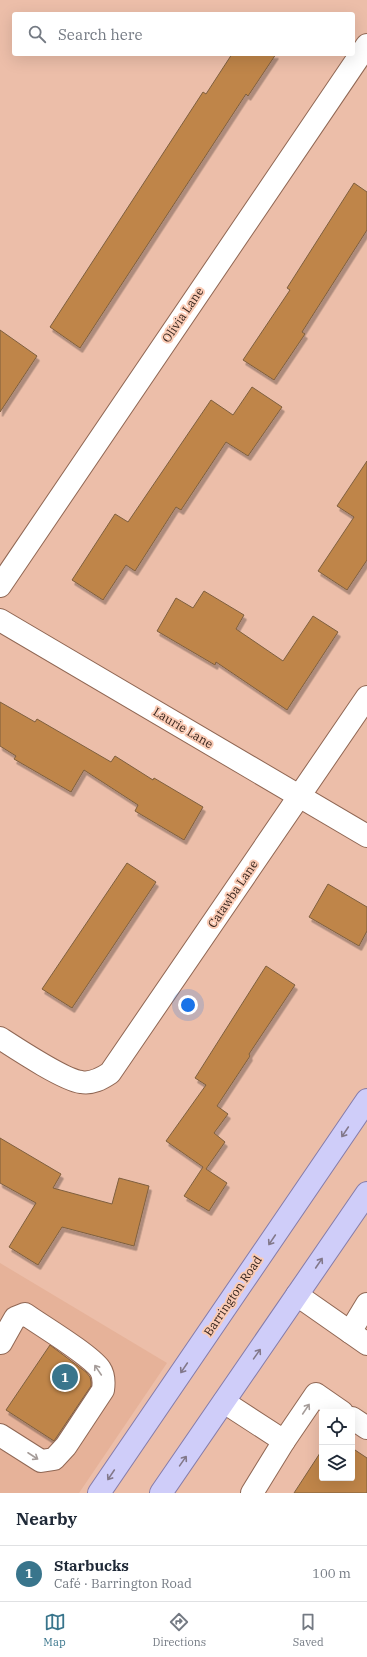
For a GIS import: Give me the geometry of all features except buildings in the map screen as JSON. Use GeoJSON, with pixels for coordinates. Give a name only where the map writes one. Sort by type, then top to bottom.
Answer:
{"type":"FeatureCollection","features":[{"type":"Feature","properties":{"kind":"main road","name":"Barrington Road"},"geometry":{"type":"LineString","coordinates":[[99,1493],[367,1100]]}},
{"type":"Feature","properties":{"kind":"main road"},"geometry":{"type":"LineString","coordinates":[[161,1493],[367,1193]]}},
{"type":"Feature","properties":{"kind":"street","name":"Olivia Lane"},"geometry":{"type":"LineString","coordinates":[[0,586],[367,45]]}},
{"type":"Feature","properties":{"kind":"street","name":"Laurie Lane"},"geometry":{"type":"LineString","coordinates":[[0,620],[367,836]]}},
{"type":"Feature","properties":{"kind":"street","name":"Catawba Lane"},"geometry":{"type":"LineString","coordinates":[[0,1038],[70,1078],[80,1082],[93,1082],[110,1073],[367,697]]}},
{"type":"Feature","properties":{"kind":"street"},"geometry":{"type":"LineString","coordinates":[[297,1295],[359,1338],[367,1304]]}},
{"type":"Feature","properties":{"kind":"street"},"geometry":{"type":"LineString","coordinates":[[0,1435],[41,1461],[54,1459],[66,1446],[103,1390],[104,1381],[100,1370],[89,1359],[25,1314],[15,1318],[1,1343]]}},
{"type":"Feature","properties":{"kind":"street"},"geometry":{"type":"LineString","coordinates":[[252,1493],[284,1441],[316,1394],[338,1409]]}},
{"type":"Feature","properties":{"kind":"street"},"geometry":{"type":"LineString","coordinates":[[224,1402],[284,1441]]}},
{"type":"Feature","properties":{"kind":"street"},"geometry":{"type":"LineString","coordinates":[[355,1420],[367,1428]]}},
{"type":"Feature","properties":{"kind":"shaded area"},"geometry":{"type":"Polygon","coordinates":[[[0,1263],[167,1363],[79,1493],[0,1493],[0,1263]]]}},
{"type":"Feature","properties":{"kind":"place","name":"Starbucks"},"geometry":{"type":"Point","coordinates":[65,1377]}}]}
